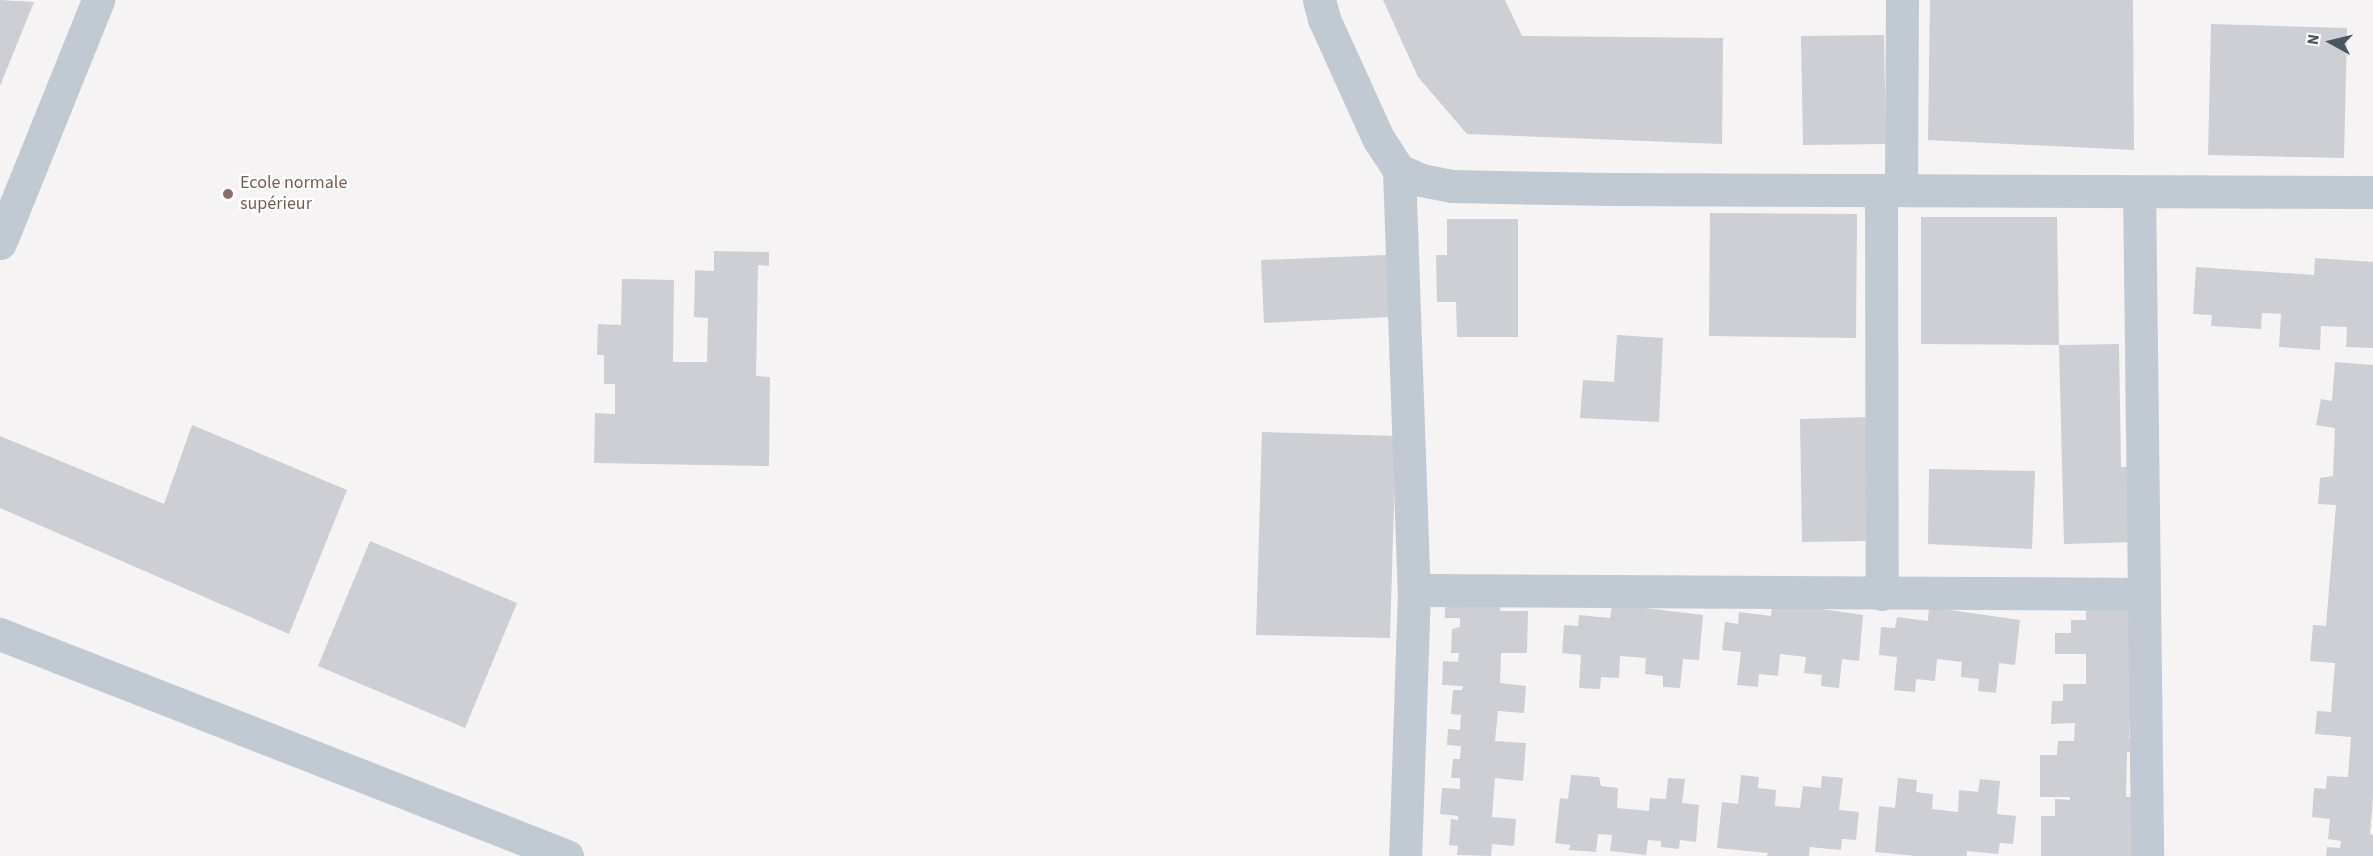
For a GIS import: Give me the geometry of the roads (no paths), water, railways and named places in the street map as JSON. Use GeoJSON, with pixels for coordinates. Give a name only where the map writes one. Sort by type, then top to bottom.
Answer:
{"type":"FeatureCollection","features":[{"type":"Feature","properties":{"kind":"street"},"geometry":{"type":"LineString","coordinates":[[1318,0],[1324,19],[1378,138],[1400,170],[1421,180],[1451,186],[2373,192]]}},
{"type":"Feature","properties":{"kind":"street"},"geometry":{"type":"LineString","coordinates":[[1882,594],[1891,190],[1902,0]]}},
{"type":"Feature","properties":{"kind":"street"},"geometry":{"type":"LineString","coordinates":[[0,243],[95,1]]}},
{"type":"Feature","properties":{"kind":"street"},"geometry":{"type":"LineString","coordinates":[[1400,170],[1414,590],[1405,856]]}},
{"type":"Feature","properties":{"kind":"street"},"geometry":{"type":"LineString","coordinates":[[2139,192],[2146,856]]}},
{"type":"Feature","properties":{"kind":"street"},"geometry":{"type":"LineString","coordinates":[[1414,590],[1579,589],[1882,594],[2144,594]]}},
{"type":"Feature","properties":{"kind":"street"},"geometry":{"type":"LineString","coordinates":[[0,634],[567,856]]}},
{"type":"Feature","properties":{"kind":"place","name":"Ecole normale supérieur"},"geometry":{"type":"Point","coordinates":[228,194]}}]}
